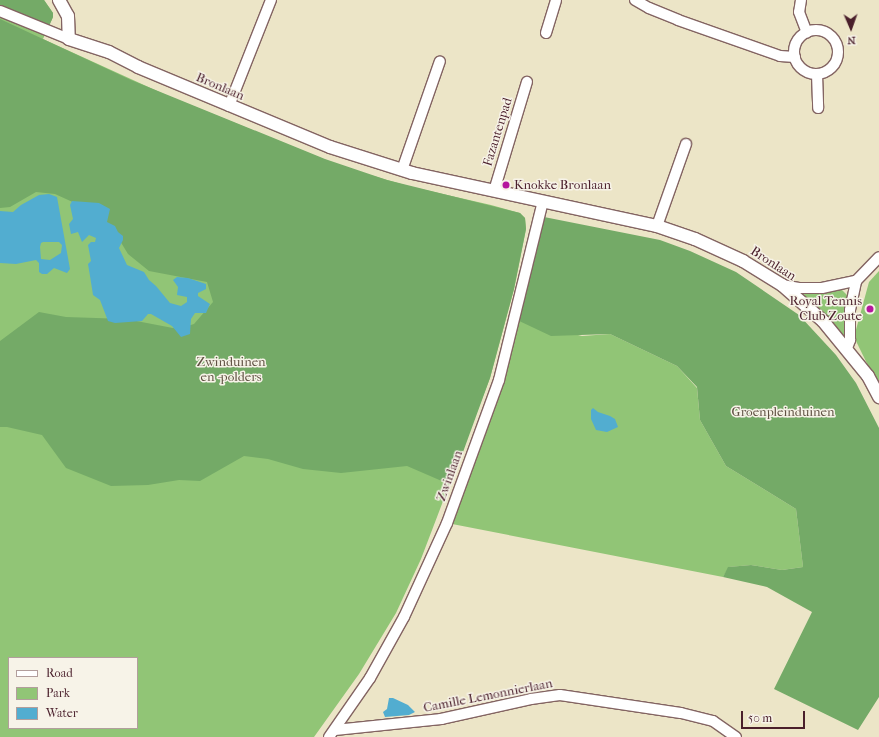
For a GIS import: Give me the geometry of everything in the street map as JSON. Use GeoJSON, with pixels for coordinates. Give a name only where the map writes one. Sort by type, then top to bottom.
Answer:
{"type":"FeatureCollection","features":[{"type":"Feature","properties":{"kind":"street"},"geometry":{"type":"LineString","coordinates":[[0,11],[69,39],[68,16],[59,0]]}},
{"type":"Feature","properties":{"kind":"street"},"geometry":{"type":"LineString","coordinates":[[228,106],[271,0]]}},
{"type":"Feature","properties":{"kind":"street"},"geometry":{"type":"LineString","coordinates":[[546,33],[556,0]]}},
{"type":"Feature","properties":{"kind":"street"},"geometry":{"type":"LineString","coordinates":[[635,0],[649,8],[678,20],[780,56],[795,57]]}},
{"type":"Feature","properties":{"kind":"street"},"geometry":{"type":"LineString","coordinates":[[801,0],[799,12],[807,33]]}},
{"type":"Feature","properties":{"kind":"street"},"geometry":{"type":"LineString","coordinates":[[820,31],[832,38],[836,44],[837,57],[835,64],[830,69],[817,74],[803,70],[795,57],[796,43],[807,33],[820,31]]}},
{"type":"Feature","properties":{"kind":"street","name":"Bronlaan"},"geometry":{"type":"LineString","coordinates":[[69,39],[109,52],[138,67],[228,106],[330,147],[402,170],[658,226],[695,239],[742,260],[782,285],[813,311],[847,348],[868,376],[879,397]]}},
{"type":"Feature","properties":{"kind":"street"},"geometry":{"type":"LineString","coordinates":[[402,170],[440,61]]}},
{"type":"Feature","properties":{"kind":"street"},"geometry":{"type":"LineString","coordinates":[[817,74],[818,108]]}},
{"type":"Feature","properties":{"kind":"street","name":"Fazantenpad"},"geometry":{"type":"LineString","coordinates":[[494,191],[527,82]]}},
{"type":"Feature","properties":{"kind":"street"},"geometry":{"type":"LineString","coordinates":[[658,226],[686,144]]}},
{"type":"Feature","properties":{"kind":"street","name":"Zwinlaan"},"geometry":{"type":"LineString","coordinates":[[332,733],[370,678],[404,618],[447,523],[499,380],[543,202]]}},
{"type":"Feature","properties":{"kind":"street"},"geometry":{"type":"LineString","coordinates":[[782,285],[799,288],[822,288],[856,280],[879,257]]}},
{"type":"Feature","properties":{"kind":"street"},"geometry":{"type":"LineString","coordinates":[[847,348],[850,340],[850,310],[856,280]]}},
{"type":"Feature","properties":{"kind":"street","name":"Camille Lemonnierlaan"},"geometry":{"type":"LineString","coordinates":[[332,733],[442,719],[531,699],[560,695],[681,713],[713,721],[736,737]]}},
{"type":"Feature","properties":{"kind":"green space","name":"Zwinduinen en -polders"},"geometry":{"type":"Polygon","coordinates":[[[0,0],[44,0],[53,13],[53,17],[43,39],[166,95],[343,167],[408,186],[520,213],[525,218],[526,229],[514,289],[490,378],[421,559],[396,613],[359,674],[314,737],[0,737],[0,0]]]}},
{"type":"Feature","properties":{"kind":"green space"},"geometry":{"type":"Polygon","coordinates":[[[0,0],[44,0],[53,13],[53,17],[49,26],[0,6],[0,0]]]}},
{"type":"Feature","properties":{"kind":"green space"},"geometry":{"type":"Polygon","coordinates":[[[0,19],[131,80],[325,159],[387,180],[520,213],[525,218],[526,229],[514,289],[490,378],[451,485],[407,466],[341,473],[303,469],[268,459],[244,456],[200,481],[179,480],[148,485],[111,486],[66,468],[42,435],[7,427],[0,427],[0,341],[39,312],[66,317],[126,319],[178,329],[194,324],[213,302],[207,282],[149,271],[128,254],[114,231],[77,204],[55,194],[36,192],[10,207],[0,208],[0,19]]]}},
{"type":"Feature","properties":{"kind":"green space","name":"Groenpleinduinen"},"geometry":{"type":"Polygon","coordinates":[[[539,216],[660,240],[690,251],[736,272],[799,315],[836,355],[856,383],[879,428],[879,697],[858,730],[774,689],[812,612],[767,587],[723,577],[728,567],[751,565],[782,570],[803,567],[796,509],[726,466],[700,420],[697,387],[677,366],[610,334],[551,336],[515,319],[539,216]]]}},
{"type":"Feature","properties":{"kind":"green space","name":"Royal Tennis Club Zoute"},"geometry":{"type":"Polygon","coordinates":[[[879,271],[879,388],[854,337],[869,282],[879,271]]]}},
{"type":"Feature","properties":{"kind":"green space"},"geometry":{"type":"Polygon","coordinates":[[[840,288],[848,296],[845,317],[846,337],[844,337],[800,295],[840,288]]]}},
{"type":"Feature","properties":{"kind":"green space","name":"Groenpleinduinen"},"geometry":{"type":"Polygon","coordinates":[[[515,319],[582,336],[610,334],[677,366],[697,388],[700,420],[726,466],[796,509],[803,567],[782,570],[751,565],[729,567],[723,577],[447,523],[515,319]]]}},
{"type":"Feature","properties":{"kind":"water"},"geometry":{"type":"Polygon","coordinates":[[[49,194],[57,197],[70,269],[67,273],[54,268],[47,274],[42,274],[39,272],[39,263],[36,260],[16,264],[0,263],[0,211],[13,212],[21,205],[39,195],[49,194]],[[59,242],[41,243],[41,259],[50,260],[61,253],[62,245],[59,242]]]}},
{"type":"Feature","properties":{"kind":"water"},"geometry":{"type":"Polygon","coordinates":[[[72,201],[99,203],[110,209],[107,222],[115,226],[118,232],[123,236],[123,240],[119,248],[127,265],[144,272],[149,280],[170,303],[181,306],[187,302],[187,297],[177,295],[178,287],[173,280],[177,277],[188,278],[206,284],[206,289],[198,293],[198,296],[210,304],[206,313],[195,313],[191,319],[190,334],[181,337],[172,326],[151,314],[148,314],[142,321],[115,323],[108,321],[100,300],[93,295],[88,264],[91,261],[88,245],[91,242],[95,242],[96,238],[89,235],[82,242],[78,232],[71,234],[69,224],[73,219],[70,205],[72,201]]]}},
{"type":"Feature","properties":{"kind":"water"},"geometry":{"type":"Polygon","coordinates":[[[593,408],[598,412],[615,419],[618,427],[607,432],[596,430],[591,419],[591,410],[593,408]]]}},
{"type":"Feature","properties":{"kind":"water"},"geometry":{"type":"Polygon","coordinates":[[[389,698],[393,698],[408,705],[415,712],[409,715],[385,717],[383,712],[387,709],[389,698]]]}},
{"type":"Feature","properties":{"kind":"place","name":"Knokke Bronlaan"},"geometry":{"type":"Point","coordinates":[506,185]}},
{"type":"Feature","properties":{"kind":"place","name":"Royal Tennis Club Zoute"},"geometry":{"type":"Point","coordinates":[870,309]}}]}
